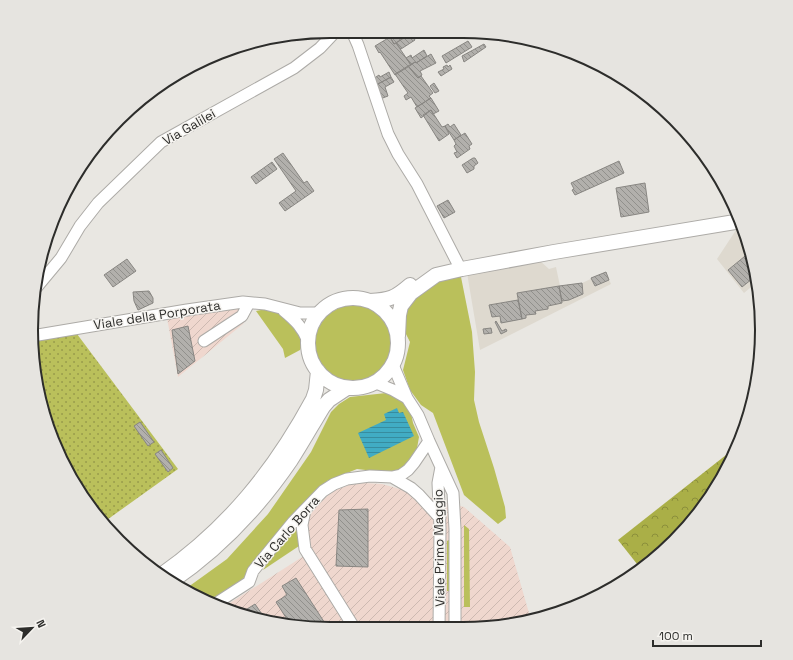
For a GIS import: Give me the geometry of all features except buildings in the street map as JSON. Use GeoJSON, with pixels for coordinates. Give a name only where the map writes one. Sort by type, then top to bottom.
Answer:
{"type":"FeatureCollection","features":[{"type":"Feature","properties":{"kind":"main road"},"geometry":{"type":"LineString","coordinates":[[732,216],[556,245],[458,264],[435,269],[426,273],[393,298],[370,301],[357,298],[343,299],[331,304],[320,312],[314,321],[308,342],[312,362],[318,371],[331,383],[347,388],[362,388],[376,383],[386,375],[393,365],[397,355],[399,315],[401,306],[411,293],[436,275],[554,252],[735,222]]}},
{"type":"Feature","properties":{"kind":"main road"},"geometry":{"type":"LineString","coordinates":[[370,301],[380,307],[389,316],[395,326],[398,336]]}},
{"type":"Feature","properties":{"kind":"main road"},"geometry":{"type":"LineString","coordinates":[[166,572],[213,533],[264,477],[282,451],[313,400],[316,390],[318,371]]}},
{"type":"Feature","properties":{"kind":"main road"},"geometry":{"type":"LineString","coordinates":[[176,578],[211,552],[256,506],[291,459],[323,407],[329,400],[347,388]]}},
{"type":"Feature","properties":{"kind":"street","name":"Via Galilei"},"geometry":{"type":"LineString","coordinates":[[42,280],[61,258],[80,226],[98,203],[161,142],[294,68],[320,48],[329,38]]}},
{"type":"Feature","properties":{"kind":"street"},"geometry":{"type":"LineString","coordinates":[[355,38],[388,134],[398,154],[417,184],[458,264]]}},
{"type":"Feature","properties":{"kind":"street","name":"Viale della Porporata"},"geometry":{"type":"LineString","coordinates":[[38,335],[243,302],[265,304],[300,313],[320,312]]}},
{"type":"Feature","properties":{"kind":"street"},"geometry":{"type":"LineString","coordinates":[[204,341],[242,316],[249,303]]}},
{"type":"Feature","properties":{"kind":"street"},"geometry":{"type":"LineString","coordinates":[[282,309],[297,322],[308,342]]}},
{"type":"Feature","properties":{"kind":"street","name":"Viale Primo Maggio"},"geometry":{"type":"LineString","coordinates":[[393,365],[407,398],[418,415],[453,493],[455,529],[455,622]]}},
{"type":"Feature","properties":{"kind":"street"},"geometry":{"type":"LineString","coordinates":[[376,383],[407,398]]}},
{"type":"Feature","properties":{"kind":"street","name":"Via Carlo Borra"},"geometry":{"type":"LineString","coordinates":[[220,601],[249,582],[253,571],[293,522],[323,491],[334,484],[347,479],[370,476],[392,477],[401,475],[414,463],[429,441]]}},
{"type":"Feature","properties":{"kind":"street","name":"Viale Primo Maggio"},"geometry":{"type":"LineString","coordinates":[[439,622],[440,523],[438,482],[441,467]]}},
{"type":"Feature","properties":{"kind":"street","name":"Via Carlo Borra"},"geometry":{"type":"LineString","coordinates":[[392,477],[411,488],[419,495],[440,523]]}},
{"type":"Feature","properties":{"kind":"street"},"geometry":{"type":"LineString","coordinates":[[305,510],[302,525],[305,549],[351,622]]}},
{"type":"Feature","properties":{"kind":"street"},"geometry":{"type":"LineString","coordinates":[[440,523],[455,529]]}},
{"type":"Feature","properties":{"kind":"shaded area"},"geometry":{"type":"Polygon","coordinates":[[[738,230],[740,236],[752,286],[744,293],[717,259],[738,230]]]}},
{"type":"Feature","properties":{"kind":"shaded area"},"geometry":{"type":"Polygon","coordinates":[[[539,260],[549,269],[556,267],[560,286],[582,283],[606,272],[611,284],[480,350],[467,273],[539,260]]]}},
{"type":"Feature","properties":{"kind":"shaded area"},"geometry":{"type":"Polygon","coordinates":[[[253,308],[243,324],[178,377],[167,318],[221,310],[253,308]]]}},
{"type":"Feature","properties":{"kind":"shaded area"},"geometry":{"type":"Polygon","coordinates":[[[363,483],[382,484],[464,507],[510,547],[529,614],[501,620],[463,622],[330,622],[292,620],[254,612],[228,604],[310,552],[306,537],[308,518],[318,504],[333,491],[349,485],[363,483]]]}},
{"type":"Feature","properties":{"kind":"green space"},"geometry":{"type":"Polygon","coordinates":[[[460,272],[472,332],[475,372],[474,400],[479,422],[505,507],[506,518],[498,524],[464,495],[433,413],[421,405],[410,390],[403,370],[410,342],[404,330],[405,312],[422,290],[444,275],[460,272]]]}},
{"type":"Feature","properties":{"kind":"green space"},"geometry":{"type":"Polygon","coordinates":[[[354,305],[369,308],[382,316],[390,329],[393,344],[390,359],[382,372],[369,380],[354,383],[339,380],[326,372],[318,359],[315,344],[318,329],[326,316],[339,308],[354,305]]]}},
{"type":"Feature","properties":{"kind":"green space"},"geometry":{"type":"Polygon","coordinates":[[[266,309],[287,316],[304,341],[300,350],[285,358],[283,349],[256,311],[266,309]]]}},
{"type":"Feature","properties":{"kind":"green space"},"geometry":{"type":"Polygon","coordinates":[[[77,334],[178,469],[107,520],[77,476],[53,424],[40,368],[39,340],[77,334]]]}},
{"type":"Feature","properties":{"kind":"green space"},"geometry":{"type":"Polygon","coordinates":[[[386,393],[398,397],[410,408],[413,423],[419,437],[416,454],[405,467],[391,473],[357,469],[327,481],[304,502],[238,585],[217,600],[190,586],[227,559],[268,514],[311,452],[331,412],[339,404],[350,397],[386,393]]]}},
{"type":"Feature","properties":{"kind":"green space"},"geometry":{"type":"Polygon","coordinates":[[[727,454],[716,476],[695,508],[683,523],[656,550],[641,562],[637,564],[618,540],[727,454]]]}},
{"type":"Feature","properties":{"kind":"green space"},"geometry":{"type":"Polygon","coordinates":[[[297,525],[299,546],[263,570],[276,550],[297,525]]]}},
{"type":"Feature","properties":{"kind":"green space"},"geometry":{"type":"Polygon","coordinates":[[[464,525],[469,529],[470,607],[464,607],[464,525]]]}},
{"type":"Feature","properties":{"kind":"green space"},"geometry":{"type":"Polygon","coordinates":[[[451,540],[453,591],[447,591],[447,541],[451,540]]]}},
{"type":"Feature","properties":{"kind":"water"},"geometry":{"type":"Polygon","coordinates":[[[397,408],[399,413],[403,412],[414,436],[369,458],[358,433],[386,420],[384,414],[397,408]]]}}]}
